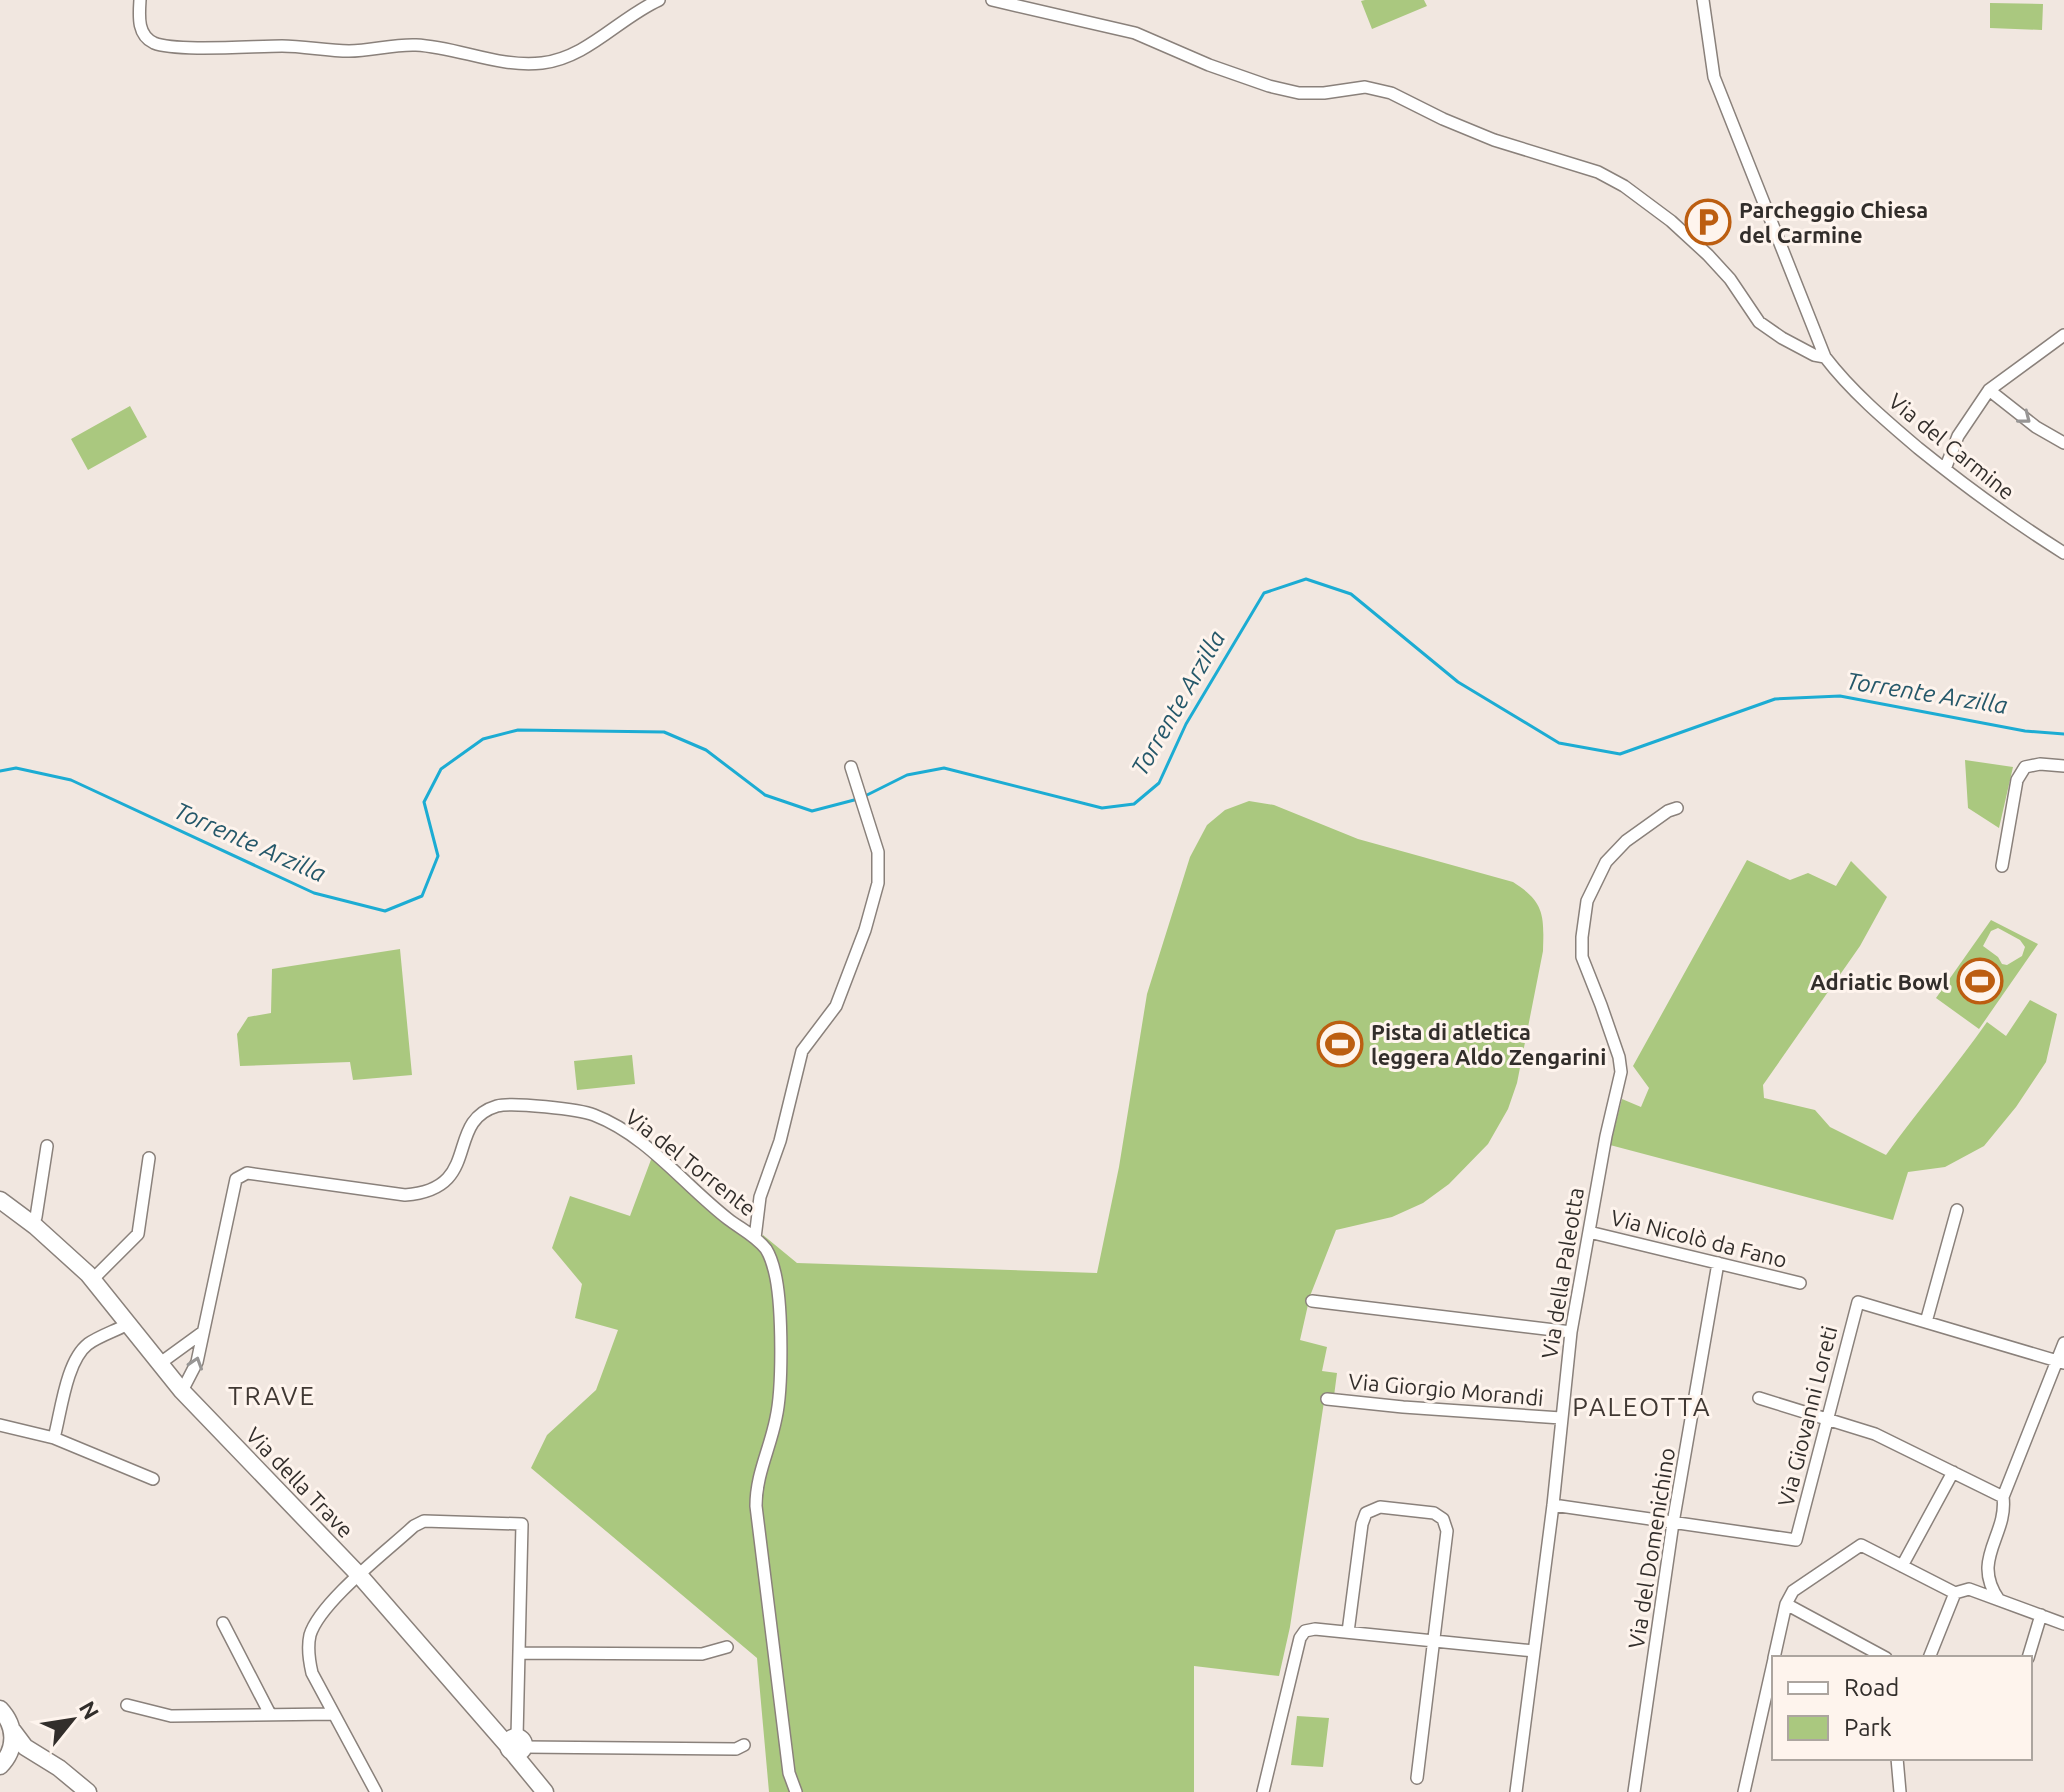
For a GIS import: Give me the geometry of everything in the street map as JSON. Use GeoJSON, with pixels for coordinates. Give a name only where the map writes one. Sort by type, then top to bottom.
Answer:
{"type":"FeatureCollection","features":[{"type":"Feature","properties":{"kind":"main road","name":"Via della Trave"},"geometry":{"type":"LineString","coordinates":[[0,1200],[32,1223],[93,1279],[182,1391],[360,1576],[514,1743],[529,1772],[545,1792]]}},
{"type":"Feature","properties":{"kind":"main road"},"geometry":{"type":"LineString","coordinates":[[0,1709],[25,1747],[88,1792]]}},
{"type":"Feature","properties":{"kind":"main road"},"geometry":{"type":"LineString","coordinates":[[3,1763],[11,1750],[13,1731]]}},
{"type":"Feature","properties":{"kind":"main road"},"geometry":{"type":"LineString","coordinates":[[3,1763],[47,1760]]}},
{"type":"Feature","properties":{"kind":"street"},"geometry":{"type":"LineString","coordinates":[[140,0],[139,24],[145,36],[156,44],[184,47],[285,46],[348,51],[419,45],[506,63],[540,64],[579,51],[659,0]]}},
{"type":"Feature","properties":{"kind":"street"},"geometry":{"type":"LineString","coordinates":[[992,0],[1135,33],[1209,65],[1299,93],[1365,87],[1391,93],[1494,140],[1598,172],[1624,186],[1671,221],[1708,255],[1730,279],[1759,322],[1814,355],[1825,357]]}},
{"type":"Feature","properties":{"kind":"street"},"geometry":{"type":"LineString","coordinates":[[1703,0],[1714,77],[1825,357]]}},
{"type":"Feature","properties":{"kind":"street"},"geometry":{"type":"LineString","coordinates":[[1945,469],[1958,436],[1989,390],[2064,335]]}},
{"type":"Feature","properties":{"kind":"street","name":"Via del Carmine"},"geometry":{"type":"LineString","coordinates":[[1825,357],[1840,377],[1945,469],[1991,506],[2064,553]]}},
{"type":"Feature","properties":{"kind":"street"},"geometry":{"type":"LineString","coordinates":[[1989,390],[2036,427],[2064,443]]}},
{"type":"Feature","properties":{"kind":"street"},"geometry":{"type":"LineString","coordinates":[[2002,866],[2017,780],[2025,767],[2040,764],[2064,766]]}},
{"type":"Feature","properties":{"kind":"street"},"geometry":{"type":"LineString","coordinates":[[796,1792],[789,1773],[756,1506],[756,1485],[778,1412],[780,1383],[777,1281],[767,1250],[755,1238],[760,1197],[780,1141],[802,1051],[836,1006],[865,930],[878,883],[878,852],[851,767]]}},
{"type":"Feature","properties":{"kind":"street","name":"Via della Paleotta"},"geometry":{"type":"LineString","coordinates":[[1516,1792],[1553,1505],[1571,1332],[1606,1136],[1621,1072],[1610,1031],[1582,957],[1587,901],[1606,862],[1626,841],[1677,808]]}},
{"type":"Feature","properties":{"kind":"street","name":"Via del Torrente"},"geometry":{"type":"LineString","coordinates":[[182,1391],[194,1371],[236,1179],[247,1173],[405,1195],[427,1193],[453,1174],[472,1122],[485,1111],[501,1105],[566,1109],[592,1114],[625,1131],[728,1219],[755,1238]]}},
{"type":"Feature","properties":{"kind":"street"},"geometry":{"type":"LineString","coordinates":[[32,1223],[36,1217],[47,1146]]}},
{"type":"Feature","properties":{"kind":"street"},"geometry":{"type":"LineString","coordinates":[[93,1279],[138,1234],[149,1158]]}},
{"type":"Feature","properties":{"kind":"street"},"geometry":{"type":"LineString","coordinates":[[1957,1210],[1926,1322],[2061,1362]]}},
{"type":"Feature","properties":{"kind":"street","name":"Via Nicolò da Fano"},"geometry":{"type":"LineString","coordinates":[[1589,1232],[1800,1283]]}},
{"type":"Feature","properties":{"kind":"street","name":"Via del Domenichino"},"geometry":{"type":"LineString","coordinates":[[1634,1792],[1673,1523],[1718,1263]]}},
{"type":"Feature","properties":{"kind":"street"},"geometry":{"type":"LineString","coordinates":[[1312,1301],[1571,1332]]}},
{"type":"Feature","properties":{"kind":"street","name":"Via Giovanni Loreti"},"geometry":{"type":"LineString","coordinates":[[1673,1523],[1796,1540],[1858,1302],[1926,1322]]}},
{"type":"Feature","properties":{"kind":"street"},"geometry":{"type":"LineString","coordinates":[[54,1438],[71,1370],[78,1355],[89,1344],[128,1324]]}},
{"type":"Feature","properties":{"kind":"street"},"geometry":{"type":"LineString","coordinates":[[159,1364],[203,1332]]}},
{"type":"Feature","properties":{"kind":"street"},"geometry":{"type":"LineString","coordinates":[[1999,1600],[1986,1574],[1989,1551],[2004,1506],[2003,1497],[2061,1362],[2064,1343]]}},
{"type":"Feature","properties":{"kind":"street"},"geometry":{"type":"LineString","coordinates":[[1759,1398],[1875,1434],[2003,1497]]}},
{"type":"Feature","properties":{"kind":"street","name":"Via Giorgio Morandi"},"geometry":{"type":"LineString","coordinates":[[1327,1399],[1561,1418]]}},
{"type":"Feature","properties":{"kind":"street"},"geometry":{"type":"LineString","coordinates":[[0,1425],[54,1438],[153,1479]]}},
{"type":"Feature","properties":{"kind":"street"},"geometry":{"type":"LineString","coordinates":[[1902,1566],[1953,1472]]}},
{"type":"Feature","properties":{"kind":"street"},"geometry":{"type":"LineString","coordinates":[[1553,1505],[1673,1523]]}},
{"type":"Feature","properties":{"kind":"street"},"geometry":{"type":"LineString","coordinates":[[1348,1632],[1362,1521],[1369,1510],[1384,1507],[1434,1513],[1443,1519],[1446,1525],[1417,1778]]}},
{"type":"Feature","properties":{"kind":"street"},"geometry":{"type":"LineString","coordinates":[[376,1792],[312,1673],[310,1636],[325,1608],[414,1526],[424,1521],[522,1524],[521,1653],[514,1743],[736,1749],[744,1745]]}},
{"type":"Feature","properties":{"kind":"street"},"geometry":{"type":"LineString","coordinates":[[1775,1656],[1786,1604],[1793,1591],[1861,1545],[1955,1593],[1969,1589],[2064,1624]]}},
{"type":"Feature","properties":{"kind":"street"},"geometry":{"type":"LineString","coordinates":[[1930,1656],[1955,1593]]}},
{"type":"Feature","properties":{"kind":"street"},"geometry":{"type":"LineString","coordinates":[[1786,1604],[1882,1656]]}},
{"type":"Feature","properties":{"kind":"street"},"geometry":{"type":"LineString","coordinates":[[2029,1656],[2041,1615]]}},
{"type":"Feature","properties":{"kind":"street"},"geometry":{"type":"LineString","coordinates":[[223,1623],[270,1714]]}},
{"type":"Feature","properties":{"kind":"street"},"geometry":{"type":"LineString","coordinates":[[1263,1790],[1300,1636],[1312,1629],[1534,1651]]}},
{"type":"Feature","properties":{"kind":"street"},"geometry":{"type":"LineString","coordinates":[[521,1653],[702,1654],[727,1647]]}},
{"type":"Feature","properties":{"kind":"street"},"geometry":{"type":"LineString","coordinates":[[1744,1792],[1770,1692]]}},
{"type":"Feature","properties":{"kind":"street"},"geometry":{"type":"LineString","coordinates":[[127,1705],[171,1716],[334,1714]]}},
{"type":"Feature","properties":{"kind":"street"},"geometry":{"type":"LineString","coordinates":[[1895,1760],[1900,1792]]}},
{"type":"Feature","properties":{"kind":"street"},"geometry":{"type":"LineString","coordinates":[[786,1792],[789,1773]]}},
{"type":"Feature","properties":{"kind":"green space"},"geometry":{"type":"Polygon","coordinates":[[[1424,0],[1427,6],[1372,29],[1361,1],[1424,0]]]}},
{"type":"Feature","properties":{"kind":"green space"},"geometry":{"type":"Polygon","coordinates":[[[1990,3],[2043,4],[2042,30],[1990,28],[1990,3]]]}},
{"type":"Feature","properties":{"kind":"green space"},"geometry":{"type":"Polygon","coordinates":[[[130,406],[147,437],[88,470],[71,439],[130,406]]]}},
{"type":"Feature","properties":{"kind":"green space"},"geometry":{"type":"Polygon","coordinates":[[[1965,760],[2013,767],[1999,828],[1968,808],[1965,760]]]}},
{"type":"Feature","properties":{"kind":"green space"},"geometry":{"type":"Polygon","coordinates":[[[1249,801],[1274,805],[1358,839],[1513,882],[1537,903],[1543,928],[1543,951],[1517,1083],[1508,1109],[1488,1144],[1449,1184],[1423,1203],[1392,1217],[1336,1230],[1310,1296],[1300,1340],[1327,1347],[1322,1371],[1337,1373],[1334,1396],[1325,1395],[1290,1627],[1279,1676],[1194,1666],[1194,1792],[769,1792],[757,1658],[531,1468],[547,1435],[596,1390],[618,1330],[575,1318],[582,1284],[552,1248],[570,1196],[630,1216],[652,1157],[754,1243],[763,1235],[797,1263],[1097,1273],[1119,1167],[1147,994],[1190,857],[1207,825],[1225,810],[1249,801]]]}},
{"type":"Feature","properties":{"kind":"green space"},"geometry":{"type":"Polygon","coordinates":[[[1747,860],[1790,880],[1808,873],[1836,886],[1851,861],[1887,897],[1860,946],[1763,1085],[1764,1098],[1815,1110],[1830,1127],[1886,1155],[1987,1022],[2006,1036],[2030,1000],[2057,1014],[2046,1062],[2016,1107],[1984,1146],[1945,1167],[1908,1172],[1893,1220],[1610,1145],[1622,1099],[1641,1107],[1649,1088],[1633,1066],[1747,860]]]}},
{"type":"Feature","properties":{"kind":"green space","name":"Adriatic Bowl"},"geometry":{"type":"Polygon","coordinates":[[[1991,920],[2038,944],[1979,1029],[1936,998],[1991,920]],[[1998,928],[1991,931],[1983,946],[2007,965],[2022,956],[2025,947],[2020,940],[1998,928]]]}},
{"type":"Feature","properties":{"kind":"green space"},"geometry":{"type":"Polygon","coordinates":[[[400,949],[412,1075],[353,1080],[350,1062],[240,1066],[237,1034],[248,1017],[271,1013],[272,969],[400,949]]]}},
{"type":"Feature","properties":{"kind":"green space"},"geometry":{"type":"Polygon","coordinates":[[[632,1055],[635,1084],[577,1090],[574,1061],[632,1055]]]}},
{"type":"Feature","properties":{"kind":"green space"},"geometry":{"type":"Polygon","coordinates":[[[1297,1716],[1329,1718],[1323,1767],[1291,1765],[1297,1716]]]}},
{"type":"Feature","properties":{"kind":"waterway","name":"Torrente Arzilla"},"geometry":{"type":"LineString","coordinates":[[865,796],[907,775],[944,768],[1102,808],[1134,804],[1159,783],[1186,724],[1264,593],[1306,579],[1351,594],[1458,682],[1559,743],[1620,754],[1775,699],[1840,696],[2025,731],[2064,734]]}},
{"type":"Feature","properties":{"kind":"waterway","name":"Torrente Arzilla"},"geometry":{"type":"LineString","coordinates":[[0,771],[16,768],[71,780],[314,893],[385,911],[422,896],[438,856],[424,802],[441,769],[483,739],[518,730],[664,732],[706,750],[765,795],[812,811],[858,799]]}},
{"type":"Feature","properties":{"kind":"place","name":"Parcheggio Chiesa del Carmine"},"geometry":{"type":"Point","coordinates":[1708,222]}},
{"type":"Feature","properties":{"kind":"place","name":"Adriatic Bowl"},"geometry":{"type":"Point","coordinates":[1980,981]}},
{"type":"Feature","properties":{"kind":"place","name":"Pista di atletica leggera Aldo Zengarini"},"geometry":{"type":"Point","coordinates":[1340,1044]}},
{"type":"Feature","properties":{"kind":"district","name":"TRAVE"},"geometry":{"type":"Point","coordinates":[272,1395]}},
{"type":"Feature","properties":{"kind":"district","name":"PALEOTTA"},"geometry":{"type":"Point","coordinates":[1642,1406]}}]}
